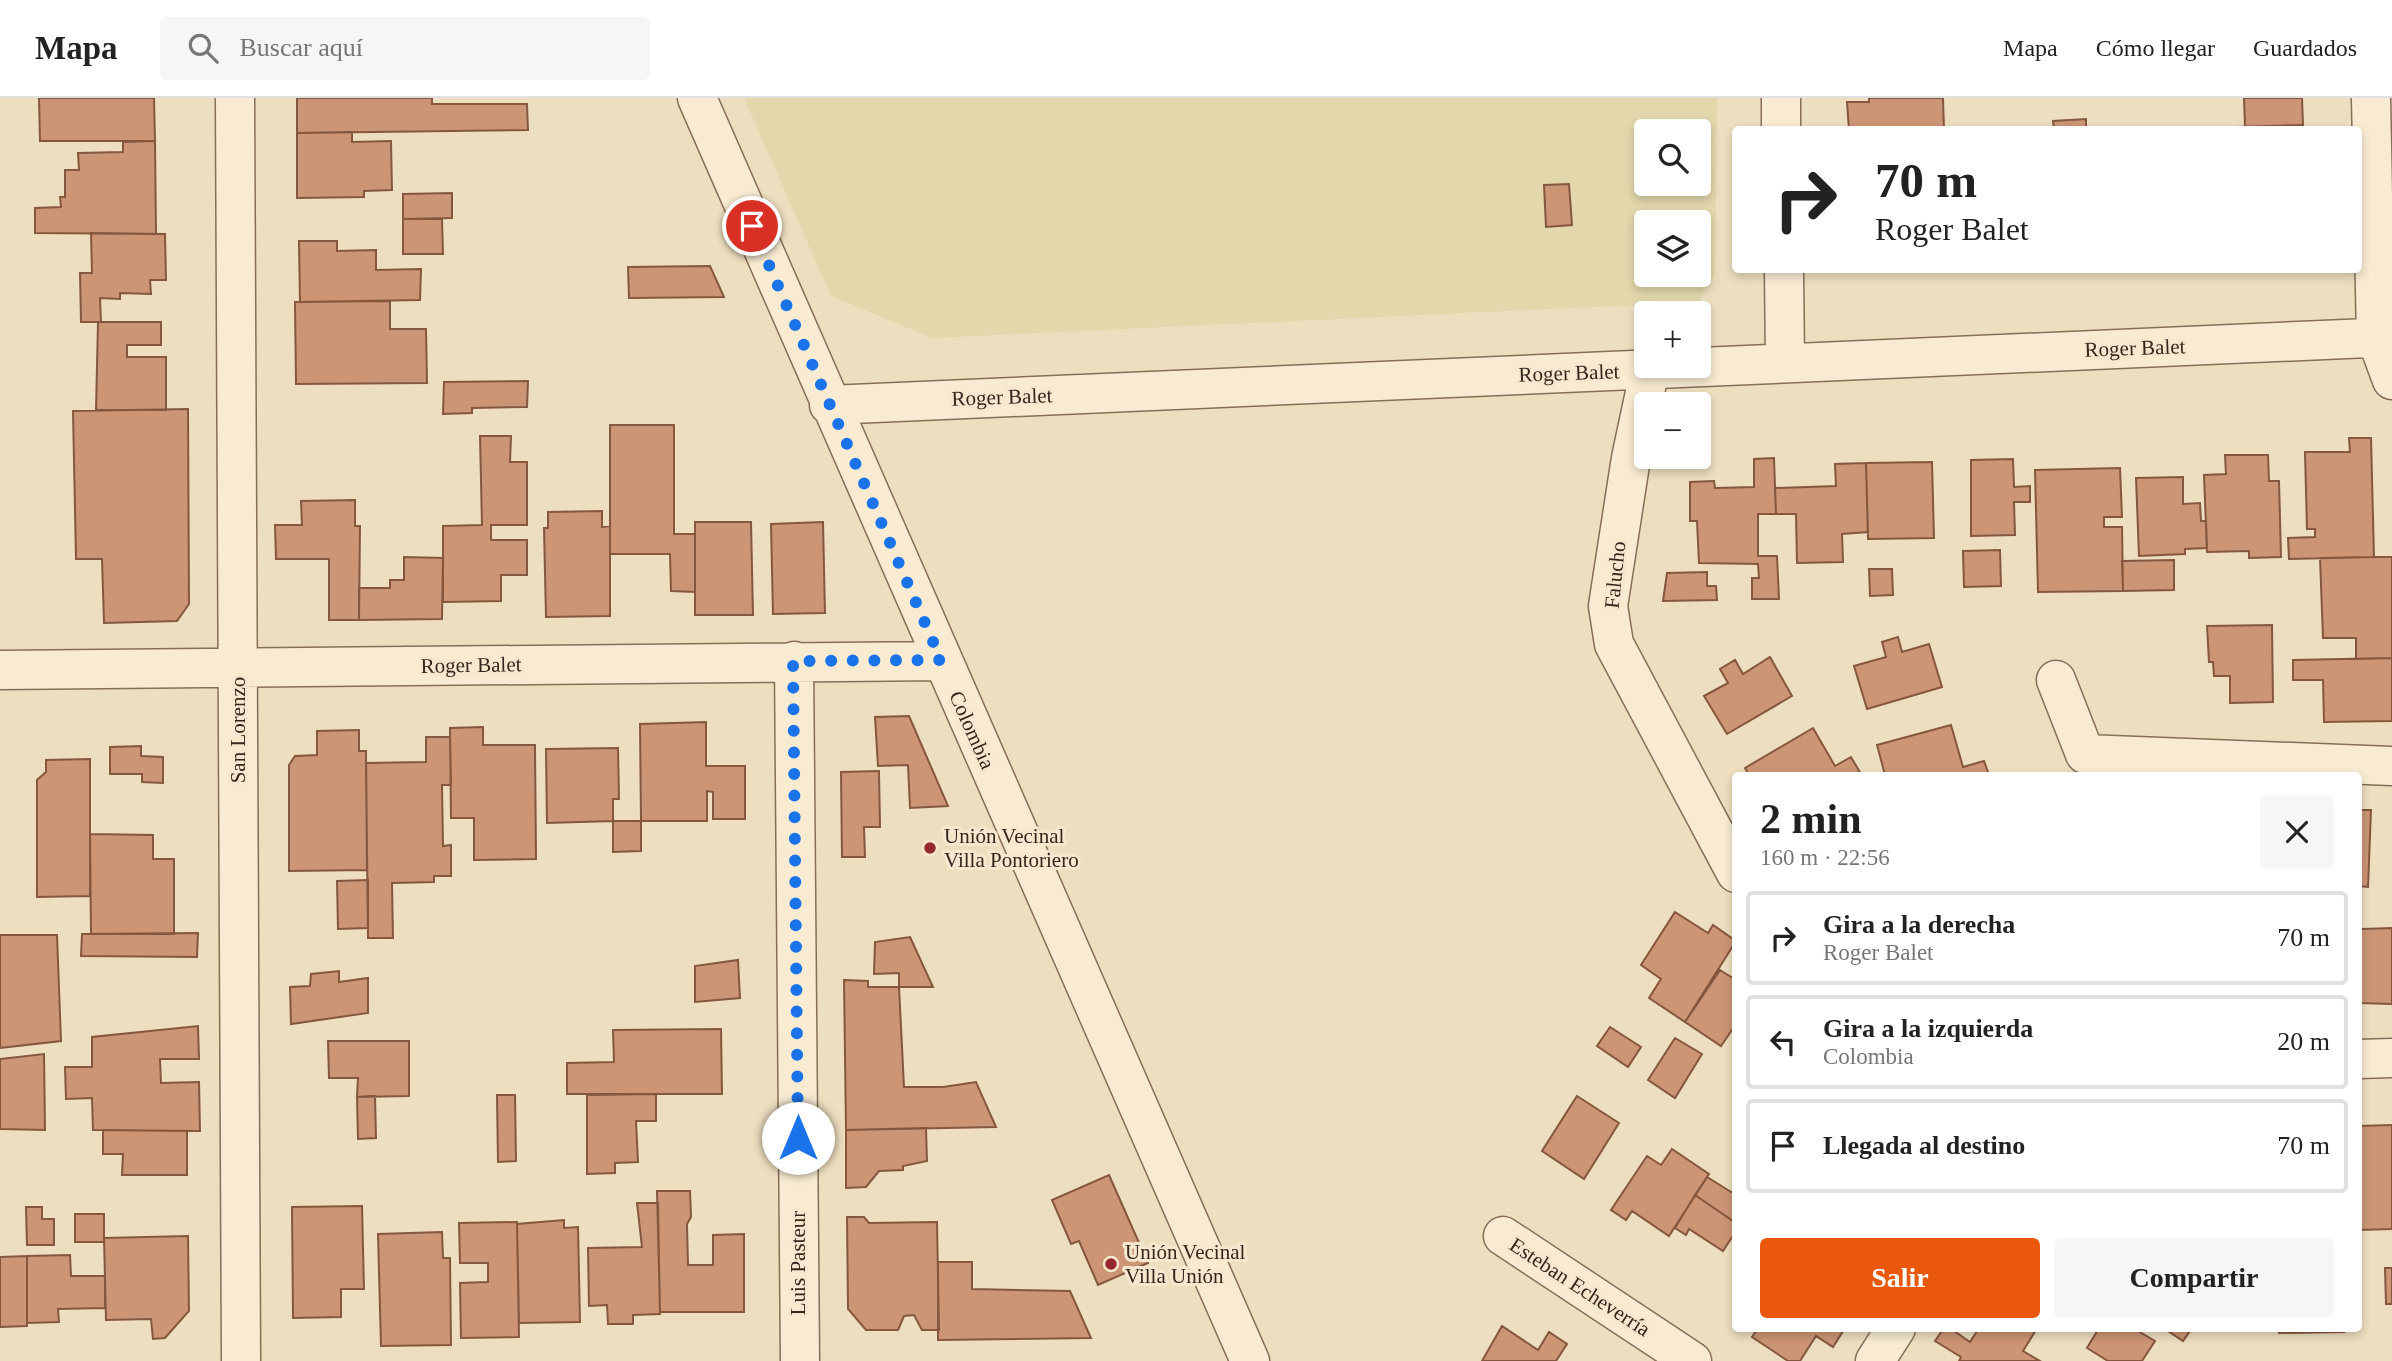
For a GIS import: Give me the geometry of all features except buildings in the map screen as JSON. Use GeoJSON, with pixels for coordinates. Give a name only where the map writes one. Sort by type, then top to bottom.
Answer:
{"type":"FeatureCollection","features":[{"type":"Feature","properties":{"kind":"street","name":"San Lorenzo"},"geometry":{"type":"LineString","coordinates":[[235,98],[241,1361]]}},
{"type":"Feature","properties":{"kind":"street","name":"Colombia"},"geometry":{"type":"LineString","coordinates":[[697,98],[1250,1361]]}},
{"type":"Feature","properties":{"kind":"street"},"geometry":{"type":"LineString","coordinates":[[1780,98],[1781,126]]}},
{"type":"Feature","properties":{"kind":"street"},"geometry":{"type":"LineString","coordinates":[[2371,98],[2384,337],[2392,380]]}},
{"type":"Feature","properties":{"kind":"street"},"geometry":{"type":"LineString","coordinates":[[1784,273],[1785,363]]}},
{"type":"Feature","properties":{"kind":"street","name":"Roger Balet"},"geometry":{"type":"LineString","coordinates":[[1711,366],[2384,337]]}},
{"type":"Feature","properties":{"kind":"street","name":"Roger Balet"},"geometry":{"type":"LineString","coordinates":[[830,405],[1634,370]]}},
{"type":"Feature","properties":{"kind":"street","name":"Falucho"},"geometry":{"type":"LineString","coordinates":[[1648,378],[1631,458],[1608,606],[1614,644],[1726,858]]}},
{"type":"Feature","properties":{"kind":"street","name":"Roger Balet"},"geometry":{"type":"LineString","coordinates":[[0,670],[941,660]]}},
{"type":"Feature","properties":{"kind":"street","name":"Luis Pasteur"},"geometry":{"type":"LineString","coordinates":[[793,661],[800,1361]]}},
{"type":"Feature","properties":{"kind":"street"},"geometry":{"type":"LineString","coordinates":[[2056,680],[2085,754],[2392,766]]}},
{"type":"Feature","properties":{"kind":"street"},"geometry":{"type":"LineString","coordinates":[[2362,1059],[2392,1058]]}},
{"type":"Feature","properties":{"kind":"street","name":"Esteban Echeverría"},"geometry":{"type":"LineString","coordinates":[[1503,1236],[1692,1361]]}},
{"type":"Feature","properties":{"kind":"street"},"geometry":{"type":"LineString","coordinates":[[1875,1361],[1893,1332]]}},
{"type":"Feature","properties":{"kind":"shaded area"},"geometry":{"type":"Polygon","coordinates":[[[744,98],[1717,98],[1715,274],[1711,281],[1711,210],[1634,210],[1634,287],[1708,287],[1700,301],[1634,301],[1634,305],[932,338],[831,296],[744,98]]]}},
{"type":"Feature","properties":{"kind":"place","name":"Unión Vecinal Villa Pontoriero"},"geometry":{"type":"Point","coordinates":[930,848]}},
{"type":"Feature","properties":{"kind":"place","name":"Unión Vecinal Villa Unión"},"geometry":{"type":"Point","coordinates":[1111,1264]}},
{"type":"Feature","properties":{"kind":"route"},"geometry":{"type":"LineString","coordinates":[[752,226],[941,660],[891,663],[793,661],[798,1138]]}}]}
